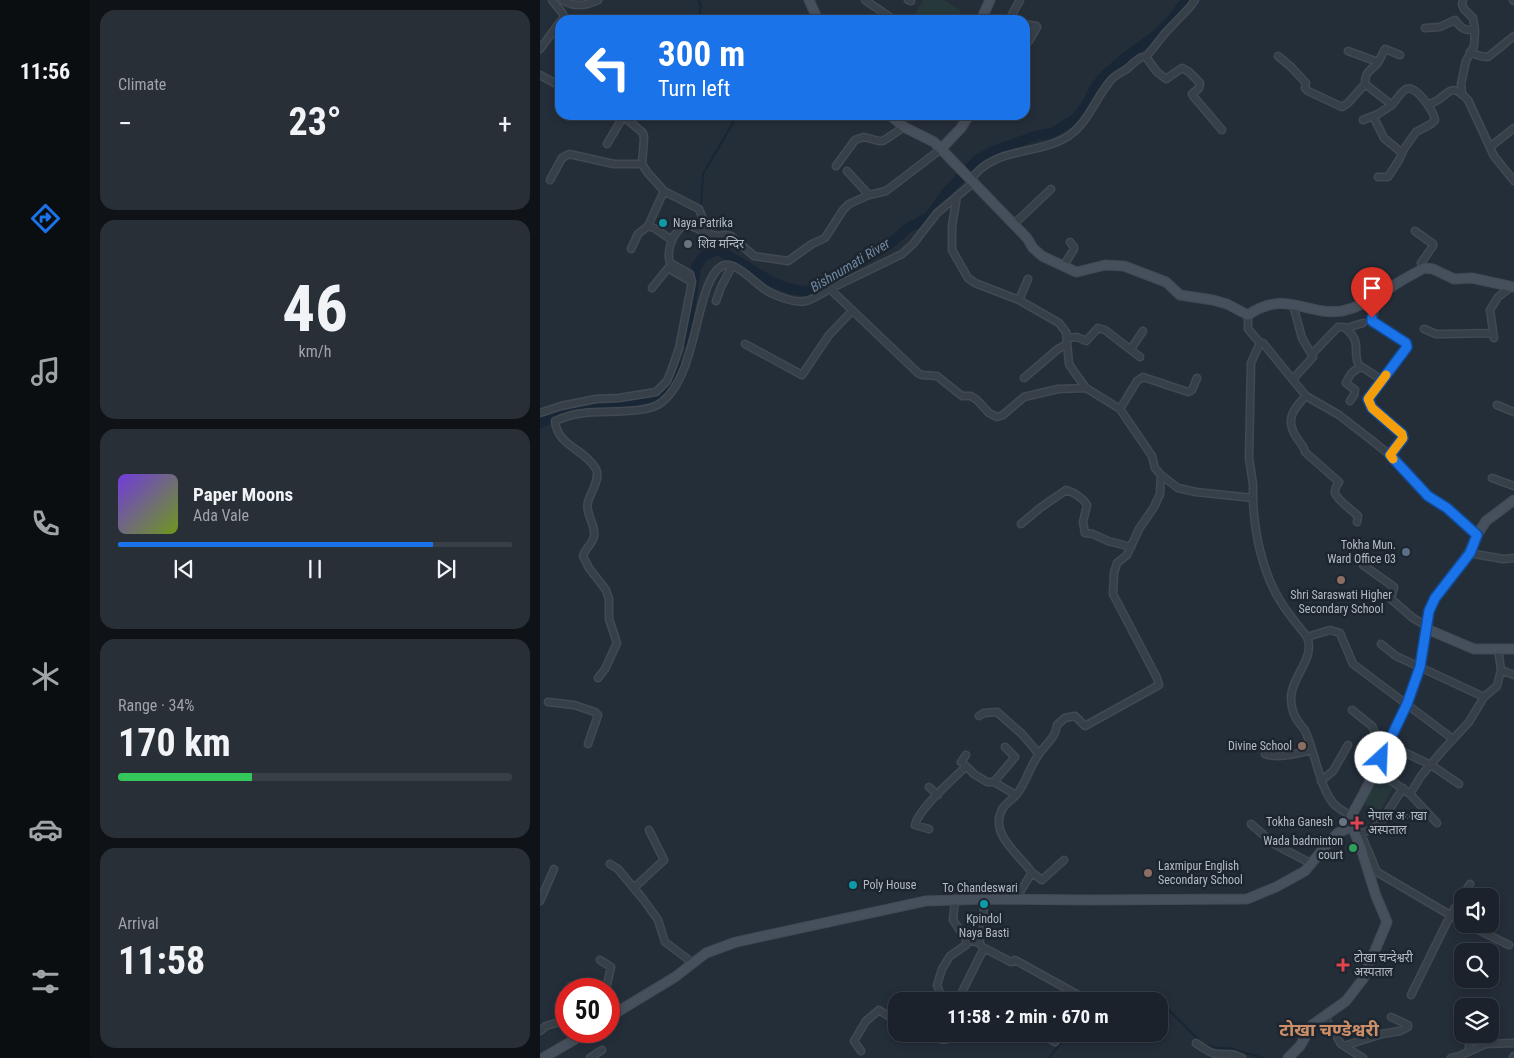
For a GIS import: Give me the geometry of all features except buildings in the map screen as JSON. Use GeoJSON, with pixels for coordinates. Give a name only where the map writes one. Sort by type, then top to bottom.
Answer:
{"type":"FeatureCollection","features":[{"type":"Feature","properties":{"kind":"street"},"geometry":{"type":"LineString","coordinates":[[552,0],[563,15]]}},
{"type":"Feature","properties":{"kind":"street"},"geometry":{"type":"LineString","coordinates":[[562,0],[569,4],[579,5],[598,0]]}},
{"type":"Feature","properties":{"kind":"street"},"geometry":{"type":"LineString","coordinates":[[809,0],[816,15]]}},
{"type":"Feature","properties":{"kind":"street"},"geometry":{"type":"LineString","coordinates":[[865,0],[887,15]]}},
{"type":"Feature","properties":{"kind":"street"},"geometry":{"type":"LineString","coordinates":[[983,15],[990,0]]}},
{"type":"Feature","properties":{"kind":"street"},"geometry":{"type":"LineString","coordinates":[[1012,15],[1020,0]]}},
{"type":"Feature","properties":{"kind":"street"},"geometry":{"type":"LineString","coordinates":[[540,413],[552,415],[641,410],[662,402],[677,386],[688,362],[708,286],[716,270],[724,264],[732,266],[768,292],[781,297],[806,301],[902,254],[913,244],[937,213],[957,196],[976,172],[998,159],[1053,143],[1070,135],[1089,115],[1112,79],[1138,59],[1146,57],[1195,0]]}},
{"type":"Feature","properties":{"kind":"street"},"geometry":{"type":"LineString","coordinates":[[1463,0],[1464,9],[1473,18],[1474,46],[1466,60],[1461,84],[1462,92],[1472,106],[1494,156],[1514,181]]}},
{"type":"Feature","properties":{"kind":"street"},"geometry":{"type":"LineString","coordinates":[[1424,28],[1440,27],[1455,20],[1461,28],[1468,31],[1474,30]]}},
{"type":"Feature","properties":{"kind":"street"},"geometry":{"type":"LineString","coordinates":[[1030,25],[1037,27],[1030,39]]}},
{"type":"Feature","properties":{"kind":"street"},"geometry":{"type":"LineString","coordinates":[[540,49],[555,29]]}},
{"type":"Feature","properties":{"kind":"street"},"geometry":{"type":"LineString","coordinates":[[1470,52],[1488,57],[1514,36]]}},
{"type":"Feature","properties":{"kind":"street"},"geometry":{"type":"LineString","coordinates":[[1278,56],[1306,83],[1305,88],[1308,91],[1342,107],[1348,103],[1364,84],[1364,76],[1378,62],[1385,49],[1400,55]]}},
{"type":"Feature","properties":{"kind":"street"},"geometry":{"type":"LineString","coordinates":[[1348,52],[1378,62]]}},
{"type":"Feature","properties":{"kind":"street"},"geometry":{"type":"LineString","coordinates":[[1146,57],[1156,72],[1166,79],[1182,68],[1189,72],[1200,83],[1200,86],[1192,94],[1222,130]]}},
{"type":"Feature","properties":{"kind":"street"},"geometry":{"type":"LineString","coordinates":[[540,74],[555,83]]}},
{"type":"Feature","properties":{"kind":"street"},"geometry":{"type":"LineString","coordinates":[[1364,84],[1392,105]]}},
{"type":"Feature","properties":{"kind":"street"},"geometry":{"type":"LineString","coordinates":[[1363,120],[1392,105],[1405,90],[1410,88],[1428,104],[1435,115],[1435,120],[1431,124],[1416,132],[1388,177],[1378,177]]}},
{"type":"Feature","properties":{"kind":"street"},"geometry":{"type":"LineString","coordinates":[[1428,104],[1451,90],[1462,92]]}},
{"type":"Feature","properties":{"kind":"street"},"geometry":{"type":"LineString","coordinates":[[1373,116],[1384,138],[1402,153]]}},
{"type":"Feature","properties":{"kind":"street"},"geometry":{"type":"LineString","coordinates":[[607,144],[620,120]]}},
{"type":"Feature","properties":{"kind":"street"},"geometry":{"type":"LineString","coordinates":[[627,120],[643,133],[642,164],[647,172],[664,191],[699,209],[709,234]]}},
{"type":"Feature","properties":{"kind":"street"},"geometry":{"type":"LineString","coordinates":[[896,120],[904,127],[934,142],[1014,224],[1042,256],[1077,272],[1105,265],[1124,266],[1166,282],[1180,295],[1220,302],[1248,315],[1272,304],[1293,305],[1330,312],[1348,309],[1373,300],[1424,268],[1433,269],[1454,279],[1472,278],[1513,287]]}},
{"type":"Feature","properties":{"kind":"street"},"geometry":{"type":"LineString","coordinates":[[552,415],[561,406],[596,399],[619,398],[656,392],[667,381],[679,348],[692,282],[690,274],[670,263],[668,257],[672,240],[683,225],[686,224],[709,234],[731,236],[754,256],[788,261],[812,244],[825,238],[849,204],[886,191],[941,149],[966,120]]}},
{"type":"Feature","properties":{"kind":"street"},"geometry":{"type":"LineString","coordinates":[[836,166],[855,140],[864,137],[883,141],[904,127]]}},
{"type":"Feature","properties":{"kind":"street"},"geometry":{"type":"LineString","coordinates":[[1490,147],[1514,128]]}},
{"type":"Feature","properties":{"kind":"street"},"geometry":{"type":"LineString","coordinates":[[550,180],[562,158],[569,154],[614,164],[642,164]]}},
{"type":"Feature","properties":{"kind":"street"},"geometry":{"type":"LineString","coordinates":[[847,171],[869,196]]}},
{"type":"Feature","properties":{"kind":"street"},"geometry":{"type":"LineString","coordinates":[[1014,224],[1051,189]]}},
{"type":"Feature","properties":{"kind":"street"},"geometry":{"type":"LineString","coordinates":[[631,249],[638,234],[648,226],[664,191]]}},
{"type":"Feature","properties":{"kind":"street"},"geometry":{"type":"LineString","coordinates":[[957,196],[952,226],[952,250],[968,278],[975,283],[1019,300],[1060,323],[1066,332],[1070,364],[1086,388],[1120,409],[1152,456],[1155,468],[1161,475],[1178,488],[1196,492],[1253,498]]}},
{"type":"Feature","properties":{"kind":"street"},"geometry":{"type":"LineString","coordinates":[[648,226],[672,240]]}},
{"type":"Feature","properties":{"kind":"street"},"geometry":{"type":"LineString","coordinates":[[1415,231],[1433,244],[1421,263],[1424,268]]}},
{"type":"Feature","properties":{"kind":"street"},"geometry":{"type":"LineString","coordinates":[[1064,265],[1074,249],[1070,242]]}},
{"type":"Feature","properties":{"kind":"street"},"geometry":{"type":"LineString","coordinates":[[716,301],[720,287],[732,266]]}},
{"type":"Feature","properties":{"kind":"street"},"geometry":{"type":"LineString","coordinates":[[652,288],[668,268],[692,282]]}},
{"type":"Feature","properties":{"kind":"street"},"geometry":{"type":"LineString","coordinates":[[1019,300],[1028,279]]}},
{"type":"Feature","properties":{"kind":"street"},"geometry":{"type":"LineString","coordinates":[[1424,329],[1436,334],[1494,335],[1490,314],[1491,308],[1498,297],[1513,287]]}},
{"type":"Feature","properties":{"kind":"street"},"geometry":{"type":"LineString","coordinates":[[830,289],[918,373],[937,376],[962,396],[971,396],[977,400],[993,416],[1003,415],[1024,398],[1048,390],[1086,388]]}},
{"type":"Feature","properties":{"kind":"street"},"geometry":{"type":"LineString","coordinates":[[1373,300],[1376,304],[1372,321],[1402,341],[1407,347],[1368,399],[1372,408],[1402,434],[1403,438],[1390,455]]}},
{"type":"Feature","properties":{"kind":"street"},"geometry":{"type":"LineString","coordinates":[[1293,305],[1302,338],[1313,358],[1293,379]]}},
{"type":"Feature","properties":{"kind":"street"},"geometry":{"type":"LineString","coordinates":[[745,344],[804,374],[829,335],[852,311]]}},
{"type":"Feature","properties":{"kind":"street"},"geometry":{"type":"LineString","coordinates":[[1248,315],[1248,329],[1260,343],[1267,347],[1306,396],[1338,416],[1390,455],[1428,496],[1447,508],[1477,535]]}},
{"type":"Feature","properties":{"kind":"street"},"geometry":{"type":"LineString","coordinates":[[1347,330],[1350,326],[1363,322]]}},
{"type":"Feature","properties":{"kind":"street"},"geometry":{"type":"LineString","coordinates":[[1312,354],[1338,327],[1344,327],[1355,337],[1357,346],[1356,359],[1360,368]]}},
{"type":"Feature","properties":{"kind":"street"},"geometry":{"type":"LineString","coordinates":[[1024,378],[1067,341],[1077,337],[1086,341],[1098,328],[1105,330],[1140,357]]}},
{"type":"Feature","properties":{"kind":"street"},"geometry":{"type":"LineString","coordinates":[[1131,349],[1143,331]]}},
{"type":"Feature","properties":{"kind":"street"},"geometry":{"type":"LineString","coordinates":[[1260,343],[1251,363],[1249,458],[1258,544],[1279,600],[1310,643],[1309,651],[1293,684],[1291,699],[1293,711],[1298,722],[1306,730],[1322,780],[1333,803],[1350,816],[1386,922],[1363,979],[1346,1002],[1312,1025],[1300,1046],[1289,1057]]}},
{"type":"Feature","properties":{"kind":"street"},"geometry":{"type":"LineString","coordinates":[[1350,401],[1355,390],[1346,383],[1350,374],[1356,369],[1362,366],[1382,380]]}},
{"type":"Feature","properties":{"kind":"street"},"geometry":{"type":"LineString","coordinates":[[1120,409],[1140,378],[1143,377],[1188,392],[1192,390],[1197,378]]}},
{"type":"Feature","properties":{"kind":"street"},"geometry":{"type":"LineString","coordinates":[[1306,396],[1292,414],[1289,422],[1292,430],[1305,452],[1338,482],[1335,493],[1358,516],[1357,522]]}},
{"type":"Feature","properties":{"kind":"street"},"geometry":{"type":"LineString","coordinates":[[1497,404],[1514,412]]}},
{"type":"Feature","properties":{"kind":"street"},"geometry":{"type":"LineString","coordinates":[[552,415],[561,438],[581,453],[596,470],[597,474],[592,495],[588,502],[588,513],[594,529],[594,535],[584,556],[589,568],[606,590],[609,599],[609,619],[617,643],[605,669],[598,678]]}},
{"type":"Feature","properties":{"kind":"street"},"geometry":{"type":"LineString","coordinates":[[1064,860],[1042,880],[1031,872],[1001,835],[998,823],[1002,810],[1009,800],[1016,795],[1039,754],[1056,733],[1057,725],[1065,718],[1075,716],[1085,726],[1159,685],[1113,594],[1114,573],[1118,563],[1127,556],[1139,529],[1154,507],[1160,494],[1161,475]]}},
{"type":"Feature","properties":{"kind":"street"},"geometry":{"type":"LineString","coordinates":[[1492,478],[1514,486]]}},
{"type":"Feature","properties":{"kind":"street"},"geometry":{"type":"LineString","coordinates":[[1021,524],[1066,490],[1083,499],[1088,505],[1083,522],[1085,533],[1131,547]]}},
{"type":"Feature","properties":{"kind":"street"},"geometry":{"type":"LineString","coordinates":[[1350,816],[1376,770],[1407,704],[1420,667],[1429,611],[1435,598],[1470,553],[1477,535],[1486,521],[1514,500]]}},
{"type":"Feature","properties":{"kind":"street"},"geometry":{"type":"LineString","coordinates":[[1470,553],[1503,559],[1514,558]]}},
{"type":"Feature","properties":{"kind":"street"},"geometry":{"type":"LineString","coordinates":[[1363,565],[1394,587],[1390,599],[1427,627],[1474,649],[1514,649]]}},
{"type":"Feature","properties":{"kind":"street"},"geometry":{"type":"LineString","coordinates":[[1307,637],[1330,630],[1340,633],[1353,664],[1453,739]]}},
{"type":"Feature","properties":{"kind":"street"},"geometry":{"type":"LineString","coordinates":[[1382,644],[1396,656],[1484,698]]}},
{"type":"Feature","properties":{"kind":"street"},"geometry":{"type":"LineString","coordinates":[[1410,794],[1421,776],[1470,722],[1484,698],[1497,686],[1501,670],[1498,648]]}},
{"type":"Feature","properties":{"kind":"street"},"geometry":{"type":"LineString","coordinates":[[1501,670],[1514,674]]}},
{"type":"Feature","properties":{"kind":"street"},"geometry":{"type":"LineString","coordinates":[[548,702],[574,705],[595,712],[598,715],[588,744]]}},
{"type":"Feature","properties":{"kind":"street"},"geometry":{"type":"LineString","coordinates":[[1352,710],[1372,726],[1380,744],[1408,754],[1459,784]]}},
{"type":"Feature","properties":{"kind":"street"},"geometry":{"type":"LineString","coordinates":[[979,716],[984,712],[997,712],[1022,734],[1039,754]]}},
{"type":"Feature","properties":{"kind":"street"},"geometry":{"type":"LineString","coordinates":[[1322,780],[1333,770],[1348,745]]}},
{"type":"Feature","properties":{"kind":"street"},"geometry":{"type":"LineString","coordinates":[[994,782],[1015,757],[1005,747]]}},
{"type":"Feature","properties":{"kind":"street"},"geometry":{"type":"LineString","coordinates":[[1265,754],[1270,756],[1312,750]]}},
{"type":"Feature","properties":{"kind":"street"},"geometry":{"type":"LineString","coordinates":[[966,755],[961,762],[974,774],[987,782],[994,782],[1016,795]]}},
{"type":"Feature","properties":{"kind":"street"},"geometry":{"type":"LineString","coordinates":[[928,830],[915,824],[922,810],[966,766]]}},
{"type":"Feature","properties":{"kind":"street"},"geometry":{"type":"LineString","coordinates":[[1376,770],[1410,794],[1437,823]]}},
{"type":"Feature","properties":{"kind":"street"},"geometry":{"type":"LineString","coordinates":[[929,787],[938,795]]}},
{"type":"Feature","properties":{"kind":"street"},"geometry":{"type":"LineString","coordinates":[[1361,834],[1375,827],[1383,819],[1402,788]]}},
{"type":"Feature","properties":{"kind":"street"},"geometry":{"type":"LineString","coordinates":[[1251,824],[1274,844],[1312,864]]}},
{"type":"Feature","properties":{"kind":"street"},"geometry":{"type":"LineString","coordinates":[[1352,826],[1361,834],[1377,872],[1454,918]]}},
{"type":"Feature","properties":{"kind":"street","name":"To Chandeswari"},"geometry":{"type":"LineString","coordinates":[[620,1009],[669,981],[706,953],[736,942],[924,900],[984,898],[1019,900],[1247,899],[1276,887],[1305,871],[1338,833],[1352,826]]}},
{"type":"Feature","properties":{"kind":"street"},"geometry":{"type":"LineString","coordinates":[[635,887],[664,860],[649,830]]}},
{"type":"Feature","properties":{"kind":"street"},"geometry":{"type":"LineString","coordinates":[[610,864],[618,868],[635,887],[658,920],[665,942],[693,963]]}},
{"type":"Feature","properties":{"kind":"street"},"geometry":{"type":"LineString","coordinates":[[540,901],[554,869]]}},
{"type":"Feature","properties":{"kind":"street"},"geometry":{"type":"LineString","coordinates":[[1019,900],[1020,892],[1031,872]]}},
{"type":"Feature","properties":{"kind":"street"},"geometry":{"type":"LineString","coordinates":[[1411,995],[1450,916],[1470,884]]}},
{"type":"Feature","properties":{"kind":"street"},"geometry":{"type":"LineString","coordinates":[[962,992],[982,945],[984,898]]}},
{"type":"Feature","properties":{"kind":"street"},"geometry":{"type":"LineString","coordinates":[[955,899],[953,920],[966,939],[966,945]]}},
{"type":"Feature","properties":{"kind":"street"},"geometry":{"type":"LineString","coordinates":[[1484,933],[1509,945]]}},
{"type":"Feature","properties":{"kind":"street"},"geometry":{"type":"LineString","coordinates":[[940,992],[937,985],[942,969],[950,956],[970,940],[1011,962],[1015,960],[1072,992]]}},
{"type":"Feature","properties":{"kind":"street"},"geometry":{"type":"LineString","coordinates":[[600,960],[611,967],[608,978]]}},
{"type":"Feature","properties":{"kind":"street"},"geometry":{"type":"LineString","coordinates":[[861,1051],[854,1041],[866,1021],[879,1010],[888,1016]]}},
{"type":"Feature","properties":{"kind":"street"},"geometry":{"type":"LineString","coordinates":[[1325,1017],[1335,1036],[1344,1046],[1363,1058]]}},
{"type":"Feature","properties":{"kind":"street"},"geometry":{"type":"LineString","coordinates":[[1344,1046],[1382,1034],[1400,1031],[1408,1027],[1408,1025],[1391,1017]]}},
{"type":"Feature","properties":{"kind":"street"},"geometry":{"type":"LineString","coordinates":[[540,1031],[555,1022]]}},
{"type":"Feature","properties":{"kind":"street"},"geometry":{"type":"LineString","coordinates":[[543,1058],[568,1043]]}},
{"type":"Feature","properties":{"kind":"street"},"geometry":{"type":"LineString","coordinates":[[1196,1043],[1212,1053],[1228,1053],[1242,1058]]}},
{"type":"Feature","properties":{"kind":"street"},"geometry":{"type":"LineString","coordinates":[[1469,1043],[1469,1051]]}},
{"type":"Feature","properties":{"kind":"street"},"geometry":{"type":"LineString","coordinates":[[1452,1058],[1486,1044],[1514,1043]]}},
{"type":"Feature","properties":{"kind":"street"},"geometry":{"type":"LineString","coordinates":[[590,1058],[602,1050]]}},
{"type":"Feature","properties":{"kind":"shaded area"},"geometry":{"type":"Polygon","coordinates":[[[923,0],[944,0],[960,10],[962,15],[914,15],[923,0]]]}},
{"type":"Feature","properties":{"kind":"shaded area"},"geometry":{"type":"Polygon","coordinates":[[[1378,775],[1394,786],[1379,814],[1364,804],[1365,798],[1378,775]]]}},
{"type":"Feature","properties":{"kind":"waterway"},"geometry":{"type":"LineString","coordinates":[[698,0],[701,6],[699,15]]}},
{"type":"Feature","properties":{"kind":"waterway","name":"Bishnumati River"},"geometry":{"type":"LineString","coordinates":[[682,343],[688,323],[696,267],[704,256],[717,250],[784,287],[811,291],[890,244],[908,228],[929,217],[946,193],[978,159],[996,150],[1035,136],[1052,133],[1075,119],[1102,78],[1122,60],[1156,35],[1174,17],[1186,0]]}},
{"type":"Feature","properties":{"kind":"waterway"},"geometry":{"type":"LineString","coordinates":[[703,211],[701,206],[703,174],[733,123],[733,120]]}},
{"type":"Feature","properties":{"kind":"waterway"},"geometry":{"type":"LineString","coordinates":[[714,237],[717,250]]}},
{"type":"Feature","properties":{"kind":"waterway","name":"Bishnumati River"},"geometry":{"type":"LineString","coordinates":[[540,423],[562,413],[654,398],[671,381],[676,364]]}},
{"type":"Feature","properties":{"kind":"waterway"},"geometry":{"type":"LineString","coordinates":[[1168,1009],[1204,1045],[1229,1048],[1263,1058]]}},
{"type":"Feature","properties":{"kind":"waterway"},"geometry":{"type":"LineString","coordinates":[[1049,1058],[1062,1042]]}},
{"type":"Feature","properties":{"kind":"slow traffic"},"geometry":{"type":"LineString","coordinates":[[1386,375],[1370,395],[1368,402],[1372,408],[1402,434],[1403,438],[1390,455],[1393,459]]}},
{"type":"Feature","properties":{"kind":"place","name":"Naya Patrika"},"geometry":{"type":"Point","coordinates":[663,223]}},
{"type":"Feature","properties":{"kind":"place","name":"शिव मन्दिर"},"geometry":{"type":"Point","coordinates":[688,244]}},
{"type":"Feature","properties":{"kind":"place","name":"Tokha Mun. Ward Office 03"},"geometry":{"type":"Point","coordinates":[1406,552]}},
{"type":"Feature","properties":{"kind":"place","name":"Shri Saraswati Higher Secondary School"},"geometry":{"type":"Point","coordinates":[1341,580]}},
{"type":"Feature","properties":{"kind":"place","name":"Divine School"},"geometry":{"type":"Point","coordinates":[1302,746]}},
{"type":"Feature","properties":{"kind":"place","name":"Tokha Ganesh"},"geometry":{"type":"Point","coordinates":[1343,822]}},
{"type":"Feature","properties":{"kind":"place","name":"नेपाल अाखा अस्पताल"},"geometry":{"type":"Point","coordinates":[1357,823]}},
{"type":"Feature","properties":{"kind":"place","name":"Wada badminton court"},"geometry":{"type":"Point","coordinates":[1353,848]}},
{"type":"Feature","properties":{"kind":"place","name":"Laxmipur English Secondary School"},"geometry":{"type":"Point","coordinates":[1148,873]}},
{"type":"Feature","properties":{"kind":"place","name":"Poly House"},"geometry":{"type":"Point","coordinates":[853,885]}},
{"type":"Feature","properties":{"kind":"place","name":"Kpindol Naya Basti"},"geometry":{"type":"Point","coordinates":[984,904]}},
{"type":"Feature","properties":{"kind":"place","name":"टोखा चन्देश्वरी अस्पताल"},"geometry":{"type":"Point","coordinates":[1343,965]}},
{"type":"Feature","properties":{"kind":"district","name":"टोखा चण्डेश्वरी"},"geometry":{"type":"Point","coordinates":[1329,1030]}},
{"type":"Feature","properties":{"kind":"route"},"geometry":{"type":"LineString","coordinates":[[1372,318],[1372,321],[1406,343],[1407,347],[1404,354],[1368,399],[1372,408],[1402,434],[1403,438],[1390,455],[1428,496],[1447,508],[1477,535],[1470,553],[1447,580],[1429,611],[1420,667],[1407,704],[1381,758]]}}]}
